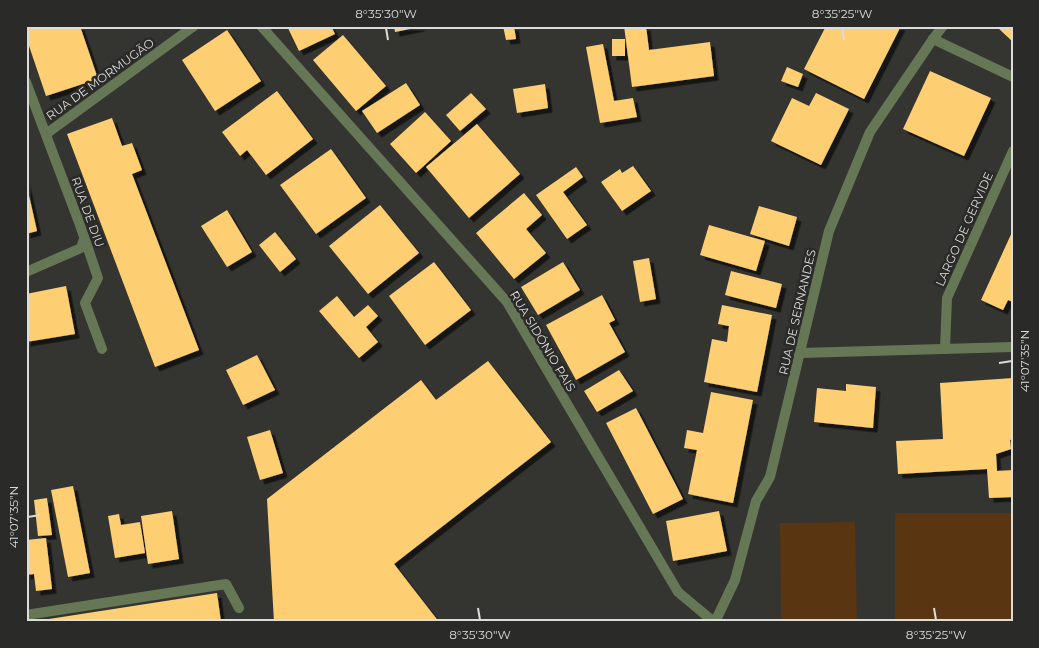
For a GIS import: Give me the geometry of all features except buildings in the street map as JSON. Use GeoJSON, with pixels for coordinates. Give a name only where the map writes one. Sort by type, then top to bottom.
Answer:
{"type":"FeatureCollection","features":[{"type":"Feature","properties":{"kind":"street","name":"RUA DE MORMUGÃO"},"geometry":{"type":"LineString","coordinates":[[46,134],[194,26]]}},
{"type":"Feature","properties":{"kind":"street","name":"RUA SIDÓNIO PAIS"},"geometry":{"type":"LineString","coordinates":[[261,26],[507,302],[678,592],[715,622]]}},
{"type":"Feature","properties":{"kind":"street","name":"RUA DE SERNANDES"},"geometry":{"type":"LineString","coordinates":[[715,622],[735,580],[756,500],[770,478],[829,231],[870,132],[943,26]]}},
{"type":"Feature","properties":{"kind":"street"},"geometry":{"type":"LineString","coordinates":[[933,39],[1013,77]]}},
{"type":"Feature","properties":{"kind":"street","name":"RUA DE DIU"},"geometry":{"type":"LineString","coordinates":[[26,82],[98,278],[85,303],[102,349]]}},
{"type":"Feature","properties":{"kind":"street","name":"LARGO DE GERVIDE"},"geometry":{"type":"LineString","coordinates":[[944,349],[947,298],[1013,151]]}},
{"type":"Feature","properties":{"kind":"street"},"geometry":{"type":"LineString","coordinates":[[26,272],[81,248],[84,239]]}},
{"type":"Feature","properties":{"kind":"street"},"geometry":{"type":"LineString","coordinates":[[800,353],[1013,347]]}},
{"type":"Feature","properties":{"kind":"street"},"geometry":{"type":"LineString","coordinates":[[26,615],[226,584],[239,608]]}},
{"type":"Feature","properties":{"kind":"shaded area"},"geometry":{"type":"Polygon","coordinates":[[[895,513],[1013,513],[1013,622],[895,622],[895,513]]]}},
{"type":"Feature","properties":{"kind":"shaded area"},"geometry":{"type":"Polygon","coordinates":[[[855,522],[857,622],[781,622],[780,523],[855,522]]]}}]}
